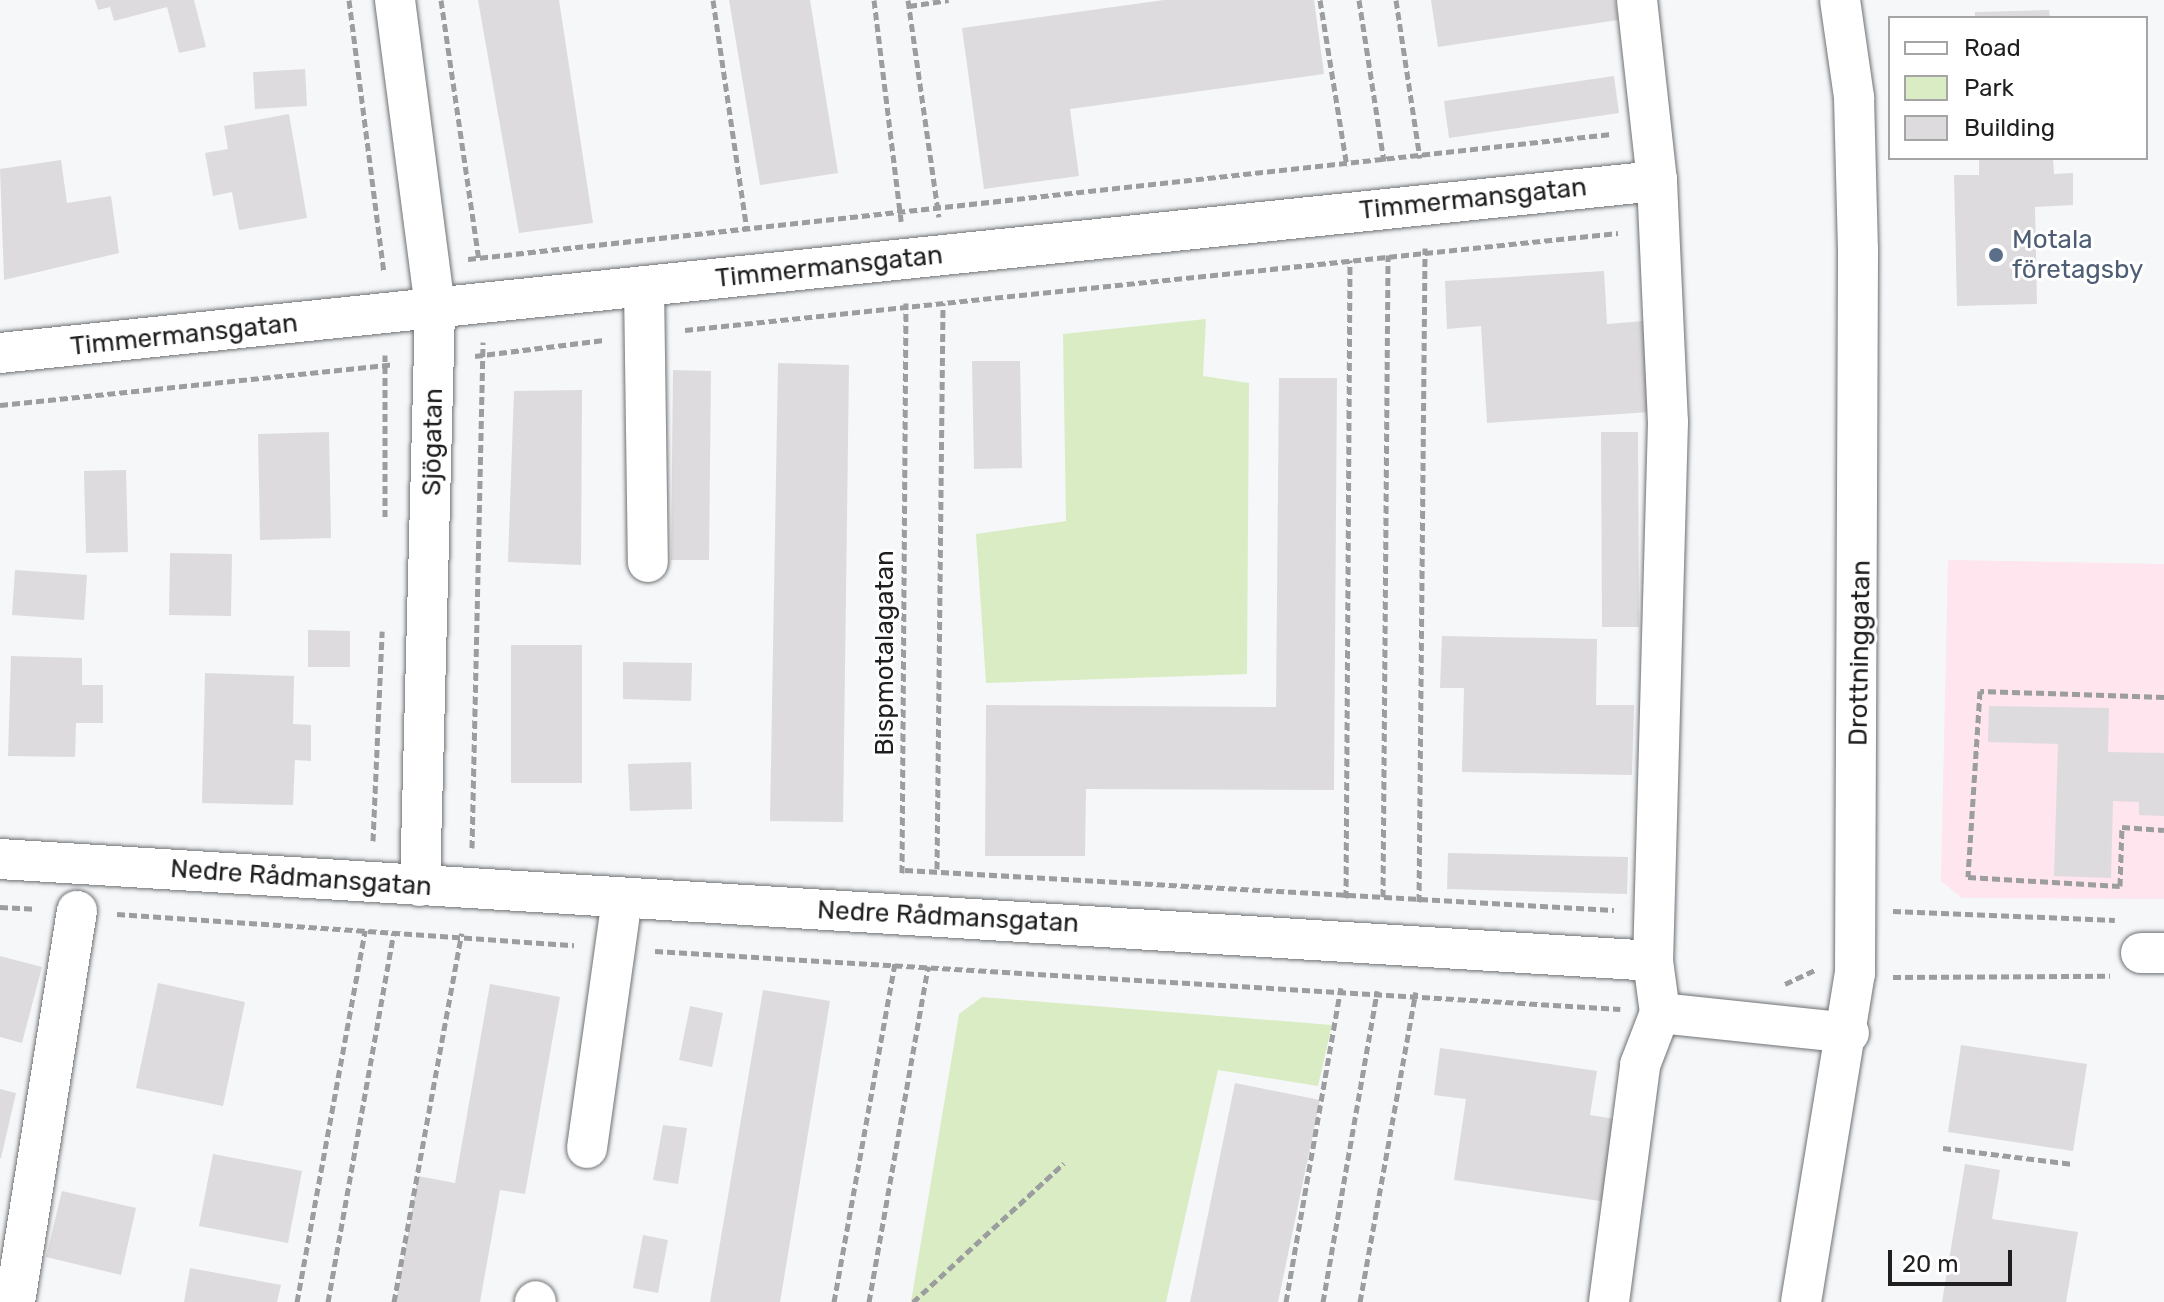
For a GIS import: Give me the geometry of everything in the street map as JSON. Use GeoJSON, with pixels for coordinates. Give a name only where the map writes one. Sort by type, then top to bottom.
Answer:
{"type":"FeatureCollection","features":[{"type":"Feature","properties":{"kind":"street","name":"Sjögatan"},"geometry":{"type":"LineString","coordinates":[[395,0],[435,310],[425,841],[420,886]]}},
{"type":"Feature","properties":{"kind":"street"},"geometry":{"type":"LineString","coordinates":[[1609,1302],[1640,1065],[1657,988],[1655,913],[1668,422],[1657,181],[1637,0]]}},
{"type":"Feature","properties":{"kind":"street","name":"Drottninggatan"},"geometry":{"type":"LineString","coordinates":[[1801,1302],[1849,1033],[1855,974],[1858,250],[1854,97],[1840,0]]}},
{"type":"Feature","properties":{"kind":"street","name":"Timmermansgatan"},"geometry":{"type":"LineString","coordinates":[[0,353],[384,316],[752,274],[1657,181]]}},
{"type":"Feature","properties":{"kind":"street"},"geometry":{"type":"LineString","coordinates":[[644,286],[648,562]]}},
{"type":"Feature","properties":{"kind":"street","name":"Nedre Rådmansgatan"},"geometry":{"type":"LineString","coordinates":[[0,859],[622,900],[1381,943],[1657,988],[1849,1033]]}},
{"type":"Feature","properties":{"kind":"street"},"geometry":{"type":"LineString","coordinates":[[587,1148],[622,900]]}},
{"type":"Feature","properties":{"kind":"street"},"geometry":{"type":"LineString","coordinates":[[15,1302],[77,911]]}},
{"type":"Feature","properties":{"kind":"path"},"geometry":{"type":"LineString","coordinates":[[349,0],[384,269],[385,529]]}},
{"type":"Feature","properties":{"kind":"path"},"geometry":{"type":"LineString","coordinates":[[394,1302],[462,936],[472,843],[483,305],[479,258],[441,0]]}},
{"type":"Feature","properties":{"kind":"path"},"geometry":{"type":"LineString","coordinates":[[713,0],[752,274]]}},
{"type":"Feature","properties":{"kind":"path","name":"Bispmotalagatan"},"geometry":{"type":"LineString","coordinates":[[834,1302],[895,964],[916,915],[902,871],[906,306],[924,257],[900,210],[874,0]]}},
{"type":"Feature","properties":{"kind":"path"},"geometry":{"type":"LineString","coordinates":[[869,1302],[928,966],[916,915],[937,867],[943,302],[924,257],[938,206],[909,3],[949,0]]}},
{"type":"Feature","properties":{"kind":"path"},"geometry":{"type":"LineString","coordinates":[[1320,0],[1346,165],[1388,255],[1381,943],[1377,992],[1323,1302]]}},
{"type":"Feature","properties":{"kind":"path"},"geometry":{"type":"LineString","coordinates":[[1359,0],[1383,161],[1350,261],[1346,895],[1415,994],[1360,1302]]}},
{"type":"Feature","properties":{"kind":"path"},"geometry":{"type":"LineString","coordinates":[[1286,1302],[1341,990],[1419,899],[1425,204],[1396,0]]}},
{"type":"Feature","properties":{"kind":"path"},"geometry":{"type":"LineString","coordinates":[[368,271],[900,210],[1346,165],[1651,130]]}},
{"type":"Feature","properties":{"kind":"path"},"geometry":{"type":"LineString","coordinates":[[0,405],[483,355],[943,302],[1659,229]]}},
{"type":"Feature","properties":{"kind":"path"},"geometry":{"type":"LineString","coordinates":[[297,1302],[372,883],[382,621]]}},
{"type":"Feature","properties":{"kind":"path"},"geometry":{"type":"LineString","coordinates":[[2164,697],[1980,691],[1968,877],[2120,886],[2122,827],[2164,830]]}},
{"type":"Feature","properties":{"kind":"path"},"geometry":{"type":"LineString","coordinates":[[358,838],[487,845]]}},
{"type":"Feature","properties":{"kind":"path"},"geometry":{"type":"LineString","coordinates":[[886,870],[937,867],[1655,913]]}},
{"type":"Feature","properties":{"kind":"path"},"geometry":{"type":"LineString","coordinates":[[328,1302],[394,933],[420,886]]}},
{"type":"Feature","properties":{"kind":"path"},"geometry":{"type":"LineString","coordinates":[[0,907],[615,948],[1631,1009],[1657,988]]}},
{"type":"Feature","properties":{"kind":"path"},"geometry":{"type":"LineString","coordinates":[[1776,988],[1807,970],[1855,974],[2110,976],[2129,970],[2146,942],[1856,909]]}},
{"type":"Feature","properties":{"kind":"path"},"geometry":{"type":"LineString","coordinates":[[1943,1148],[2073,1164]]}},
{"type":"Feature","properties":{"kind":"path"},"geometry":{"type":"LineString","coordinates":[[913,1302],[1064,1163]]}},
{"type":"Feature","properties":{"kind":"shaded area"},"geometry":{"type":"Polygon","coordinates":[[[1948,560],[2164,564],[2164,899],[1962,898],[1941,881],[1948,560]]]}},
{"type":"Feature","properties":{"kind":"green space"},"geometry":{"type":"Polygon","coordinates":[[[1206,319],[1203,376],[1249,383],[1247,674],[986,683],[976,534],[1066,521],[1063,334],[1206,319]]]}},
{"type":"Feature","properties":{"kind":"green space"},"geometry":{"type":"Polygon","coordinates":[[[982,997],[1332,1025],[1318,1086],[1218,1070],[1166,1302],[911,1302],[959,1014],[982,997]]]}},
{"type":"Feature","properties":{"kind":"building"},"geometry":{"type":"Polygon","coordinates":[[[95,0],[194,0],[206,47],[179,53],[167,7],[114,21],[110,7],[98,10],[95,0]]]}},
{"type":"Feature","properties":{"kind":"building"},"geometry":{"type":"Polygon","coordinates":[[[478,0],[559,0],[593,223],[519,233],[478,0]]]}},
{"type":"Feature","properties":{"kind":"building"},"geometry":{"type":"Polygon","coordinates":[[[729,0],[810,0],[838,173],[760,185],[729,0]]]}},
{"type":"Feature","properties":{"kind":"building"},"geometry":{"type":"Polygon","coordinates":[[[1164,0],[1314,0],[1324,74],[1070,109],[1079,176],[984,189],[962,28],[1164,0]]]}},
{"type":"Feature","properties":{"kind":"building"},"geometry":{"type":"Polygon","coordinates":[[[1431,0],[1615,0],[1618,20],[1438,47],[1431,0]]]}},
{"type":"Feature","properties":{"kind":"building"},"geometry":{"type":"Polygon","coordinates":[[[2049,10],[2050,16],[1975,16],[1975,12],[2049,10]]]}},
{"type":"Feature","properties":{"kind":"building"},"geometry":{"type":"Polygon","coordinates":[[[305,69],[307,106],[255,109],[253,72],[305,69]]]}},
{"type":"Feature","properties":{"kind":"building"},"geometry":{"type":"Polygon","coordinates":[[[1614,76],[1619,113],[1449,138],[1444,101],[1614,76]]]}},
{"type":"Feature","properties":{"kind":"building"},"geometry":{"type":"Polygon","coordinates":[[[289,114],[307,218],[239,230],[232,192],[213,196],[205,153],[228,149],[224,126],[289,114]]]}},
{"type":"Feature","properties":{"kind":"building"},"geometry":{"type":"Polygon","coordinates":[[[61,160],[67,203],[111,196],[119,253],[4,280],[0,169],[61,160]]]}},
{"type":"Feature","properties":{"kind":"building","name":"Motala företagsby"},"geometry":{"type":"Polygon","coordinates":[[[1979,160],[2053,160],[2054,174],[2073,173],[2073,205],[2035,207],[2037,304],[1957,306],[1954,175],[1979,175],[1979,160]]]}},
{"type":"Feature","properties":{"kind":"building"},"geometry":{"type":"Polygon","coordinates":[[[1604,271],[1607,324],[1644,321],[1650,412],[1487,423],[1481,326],[1447,329],[1445,281],[1604,271]]]}},
{"type":"Feature","properties":{"kind":"building"},"geometry":{"type":"Polygon","coordinates":[[[972,361],[1020,361],[1022,468],[974,469],[972,361]]]}},
{"type":"Feature","properties":{"kind":"building"},"geometry":{"type":"Polygon","coordinates":[[[778,363],[849,365],[843,822],[770,821],[778,363]]]}},
{"type":"Feature","properties":{"kind":"building"},"geometry":{"type":"Polygon","coordinates":[[[673,370],[711,371],[709,560],[671,560],[673,370]]]}},
{"type":"Feature","properties":{"kind":"building"},"geometry":{"type":"Polygon","coordinates":[[[1279,378],[1337,378],[1334,790],[1086,789],[1085,856],[985,856],[986,705],[1276,707],[1279,378]]]}},
{"type":"Feature","properties":{"kind":"building"},"geometry":{"type":"Polygon","coordinates":[[[582,390],[581,565],[508,562],[514,391],[582,390]]]}},
{"type":"Feature","properties":{"kind":"building"},"geometry":{"type":"Polygon","coordinates":[[[329,432],[331,538],[260,540],[258,434],[329,432]]]}},
{"type":"Feature","properties":{"kind":"building"},"geometry":{"type":"Polygon","coordinates":[[[1601,432],[1638,432],[1639,627],[1602,627],[1601,432]]]}},
{"type":"Feature","properties":{"kind":"building"},"geometry":{"type":"Polygon","coordinates":[[[126,470],[128,552],[86,553],[84,471],[126,470]]]}},
{"type":"Feature","properties":{"kind":"building"},"geometry":{"type":"Polygon","coordinates":[[[170,553],[232,554],[231,616],[169,615],[170,553]]]}},
{"type":"Feature","properties":{"kind":"building"},"geometry":{"type":"Polygon","coordinates":[[[15,570],[87,575],[84,620],[12,615],[15,570]]]}},
{"type":"Feature","properties":{"kind":"building"},"geometry":{"type":"Polygon","coordinates":[[[308,630],[350,631],[350,667],[308,667],[308,630]]]}},
{"type":"Feature","properties":{"kind":"building"},"geometry":{"type":"Polygon","coordinates":[[[1442,636],[1597,639],[1596,705],[1634,705],[1632,775],[1462,772],[1464,688],[1440,688],[1442,636]]]}},
{"type":"Feature","properties":{"kind":"building"},"geometry":{"type":"Polygon","coordinates":[[[511,645],[582,645],[582,783],[511,783],[511,645]]]}},
{"type":"Feature","properties":{"kind":"building"},"geometry":{"type":"Polygon","coordinates":[[[11,656],[82,658],[82,685],[103,685],[103,723],[76,723],[75,757],[8,756],[11,656]]]}},
{"type":"Feature","properties":{"kind":"building"},"geometry":{"type":"Polygon","coordinates":[[[623,662],[692,663],[691,701],[623,699],[623,662]]]}},
{"type":"Feature","properties":{"kind":"building"},"geometry":{"type":"Polygon","coordinates":[[[205,673],[294,676],[293,724],[311,725],[311,761],[295,760],[293,805],[202,803],[205,673]]]}},
{"type":"Feature","properties":{"kind":"building"},"geometry":{"type":"Polygon","coordinates":[[[1989,706],[2109,708],[2108,752],[2164,753],[2164,816],[2139,815],[2139,802],[2113,801],[2111,878],[2054,876],[2058,744],[1988,742],[1989,706]]]}},
{"type":"Feature","properties":{"kind":"building"},"geometry":{"type":"Polygon","coordinates":[[[691,762],[692,809],[630,811],[628,764],[691,762]]]}},
{"type":"Feature","properties":{"kind":"building"},"geometry":{"type":"Polygon","coordinates":[[[1448,853],[1628,857],[1627,894],[1447,889],[1448,853]]]}},
{"type":"Feature","properties":{"kind":"building"},"geometry":{"type":"Polygon","coordinates":[[[0,956],[42,967],[22,1043],[0,1037],[0,956]]]}},
{"type":"Feature","properties":{"kind":"building"},"geometry":{"type":"Polygon","coordinates":[[[158,983],[245,1002],[223,1106],[136,1088],[158,983]]]}},
{"type":"Feature","properties":{"kind":"building"},"geometry":{"type":"Polygon","coordinates":[[[490,984],[560,997],[525,1194],[500,1190],[480,1302],[396,1302],[418,1176],[455,1183],[490,984]]]}},
{"type":"Feature","properties":{"kind":"building"},"geometry":{"type":"Polygon","coordinates":[[[763,990],[830,1001],[780,1302],[710,1302],[763,990]]]}},
{"type":"Feature","properties":{"kind":"building"},"geometry":{"type":"Polygon","coordinates":[[[690,1006],[723,1013],[712,1067],[679,1060],[690,1006]]]}},
{"type":"Feature","properties":{"kind":"building"},"geometry":{"type":"Polygon","coordinates":[[[1961,1045],[2087,1064],[2073,1151],[1948,1132],[1961,1045]]]}},
{"type":"Feature","properties":{"kind":"building"},"geometry":{"type":"Polygon","coordinates":[[[1440,1048],[1597,1071],[1590,1115],[1640,1123],[1628,1205],[1454,1180],[1466,1099],[1434,1095],[1440,1048]]]}},
{"type":"Feature","properties":{"kind":"building"},"geometry":{"type":"Polygon","coordinates":[[[1235,1083],[1320,1100],[1278,1302],[1190,1302],[1235,1083]]]}},
{"type":"Feature","properties":{"kind":"building"},"geometry":{"type":"Polygon","coordinates":[[[0,1089],[16,1093],[1,1158],[0,1158],[0,1089]]]}},
{"type":"Feature","properties":{"kind":"building"},"geometry":{"type":"Polygon","coordinates":[[[663,1125],[687,1128],[678,1184],[653,1180],[663,1125]]]}},
{"type":"Feature","properties":{"kind":"building"},"geometry":{"type":"Polygon","coordinates":[[[213,1154],[302,1171],[288,1243],[199,1226],[213,1154]]]}},
{"type":"Feature","properties":{"kind":"building"},"geometry":{"type":"Polygon","coordinates":[[[1965,1164],[2000,1170],[1992,1219],[2078,1232],[2066,1302],[1942,1302],[1965,1164]]]}},
{"type":"Feature","properties":{"kind":"building"},"geometry":{"type":"Polygon","coordinates":[[[62,1191],[136,1208],[121,1275],[46,1257],[62,1191]]]}},
{"type":"Feature","properties":{"kind":"building"},"geometry":{"type":"Polygon","coordinates":[[[643,1235],[668,1240],[658,1293],[633,1288],[643,1235]]]}},
{"type":"Feature","properties":{"kind":"building"},"geometry":{"type":"Polygon","coordinates":[[[190,1268],[281,1285],[277,1302],[184,1302],[190,1268]]]}},
{"type":"Feature","properties":{"kind":"place","name":"Motala företagsby"},"geometry":{"type":"Point","coordinates":[1996,255]}}]}
